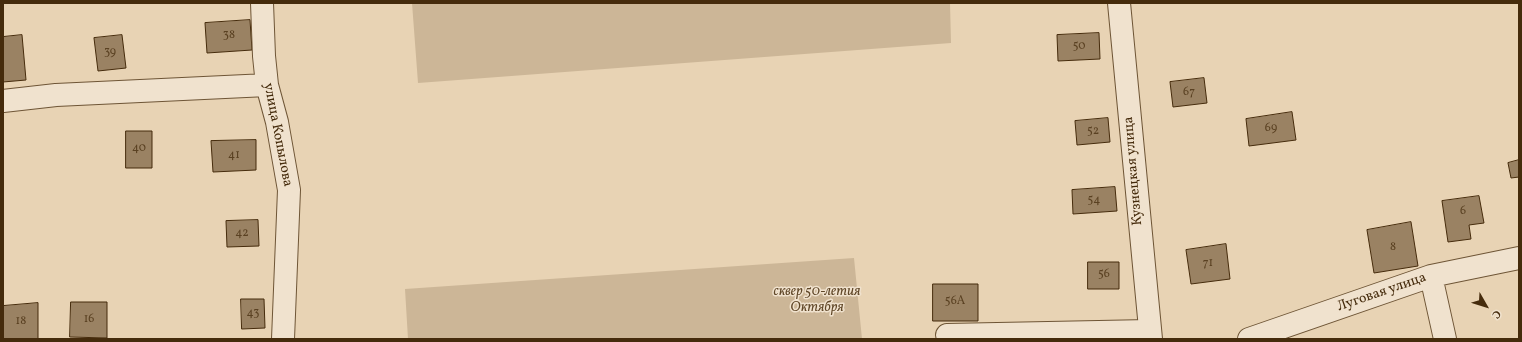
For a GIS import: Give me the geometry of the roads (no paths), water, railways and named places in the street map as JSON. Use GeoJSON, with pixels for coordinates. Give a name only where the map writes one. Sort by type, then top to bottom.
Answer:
{"type":"FeatureCollection","features":[{"type":"Feature","properties":{"kind":"street","name":"улица Копылова"},"geometry":{"type":"LineString","coordinates":[[262,3],[264,56],[267,85],[277,122],[289,190],[283,339]]}},
{"type":"Feature","properties":{"kind":"street","name":"Кузнецкая улица"},"geometry":{"type":"LineString","coordinates":[[1119,3],[1150,335]]}},
{"type":"Feature","properties":{"kind":"street"},"geometry":{"type":"LineString","coordinates":[[3,100],[56,95],[267,85]]}},
{"type":"Feature","properties":{"kind":"street","name":"Луговая улица"},"geometry":{"type":"LineString","coordinates":[[1249,339],[1430,276],[1519,258]]}},
{"type":"Feature","properties":{"kind":"street"},"geometry":{"type":"LineString","coordinates":[[1430,276],[1445,339]]}},
{"type":"Feature","properties":{"kind":"street"},"geometry":{"type":"LineString","coordinates":[[947,335],[1150,335]]}},
{"type":"Feature","properties":{"kind":"park label","name":"сквер 50-летия Октября"},"geometry":{"type":"Point","coordinates":[817,300]}}]}
